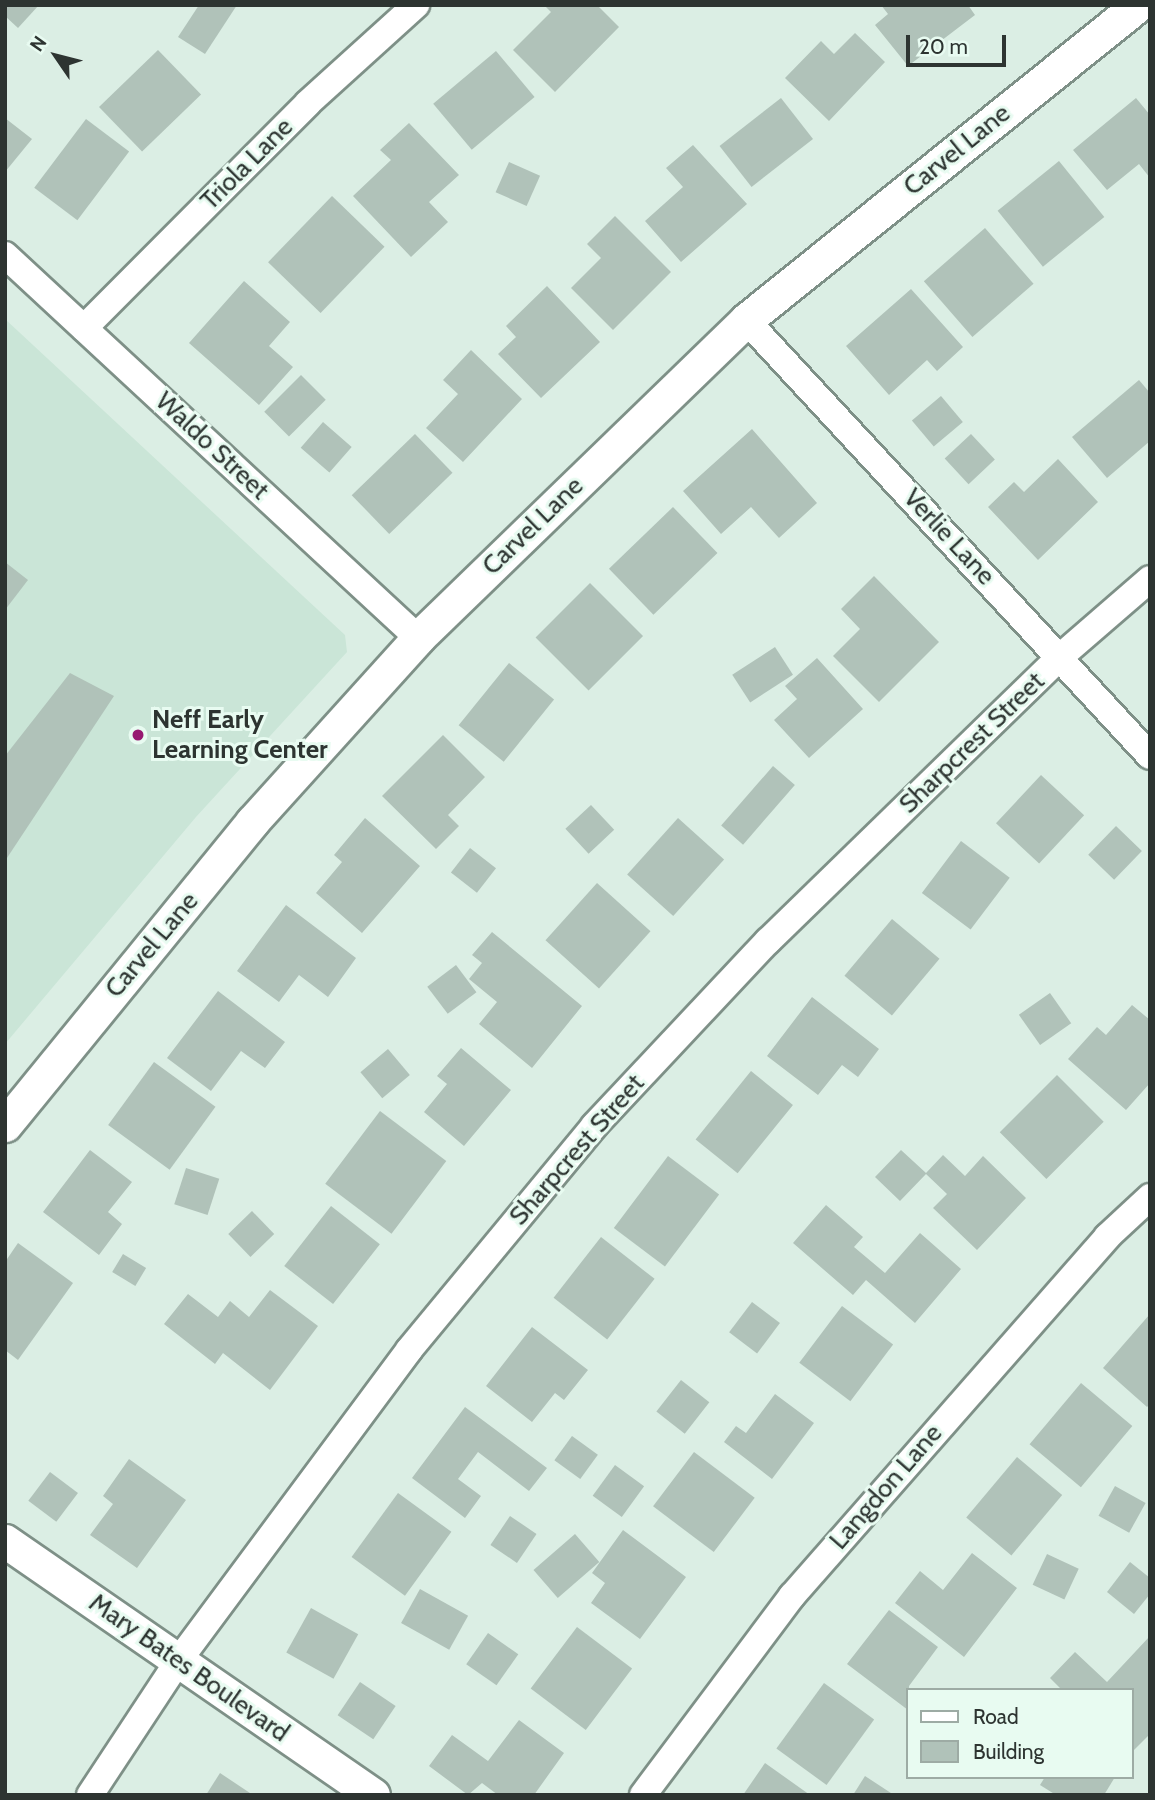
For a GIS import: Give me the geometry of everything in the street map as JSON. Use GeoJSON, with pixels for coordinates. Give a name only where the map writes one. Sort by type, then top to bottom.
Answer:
{"type":"FeatureCollection","features":[{"type":"Feature","properties":{"kind":"street","name":"Triola Lane"},"geometry":{"type":"LineString","coordinates":[[84,328],[309,103],[416,5]]}},
{"type":"Feature","properties":{"kind":"street","name":"Carvel Lane"},"geometry":{"type":"LineString","coordinates":[[5,1125],[252,822],[418,638],[746,320],[1138,5]]}},
{"type":"Feature","properties":{"kind":"street","name":"Waldo Street"},"geometry":{"type":"LineString","coordinates":[[5,255],[418,638]]}},
{"type":"Feature","properties":{"kind":"street","name":"Verlie Lane"},"geometry":{"type":"LineString","coordinates":[[746,320],[1150,756]]}},
{"type":"Feature","properties":{"kind":"street","name":"Sharpcrest Street"},"geometry":{"type":"LineString","coordinates":[[90,1795],[179,1660],[409,1350],[594,1126],[768,941],[1060,657],[1150,579]]}},
{"type":"Feature","properties":{"kind":"street","name":"Langdon Lane"},"geometry":{"type":"LineString","coordinates":[[643,1795],[801,1586],[1107,1237],[1150,1197]]}},
{"type":"Feature","properties":{"kind":"street","name":"Mary Bates Boulevard"},"geometry":{"type":"LineString","coordinates":[[5,1541],[373,1795]]}},
{"type":"Feature","properties":{"kind":"shaded area","name":"Neff Early Learning Center"},"geometry":{"type":"Polygon","coordinates":[[[5,319],[345,635],[347,652],[196,817],[5,1044],[5,319]]]}},
{"type":"Feature","properties":{"kind":"building"},"geometry":{"type":"Polygon","coordinates":[[[5,5],[39,5],[18,28],[5,16],[5,5]]]}},
{"type":"Feature","properties":{"kind":"building"},"geometry":{"type":"Polygon","coordinates":[[[199,5],[237,5],[205,54],[178,37],[199,5]]]}},
{"type":"Feature","properties":{"kind":"building"},"geometry":{"type":"Polygon","coordinates":[[[544,5],[597,5],[619,27],[555,92],[513,50],[551,12],[544,5]]]}},
{"type":"Feature","properties":{"kind":"building"},"geometry":{"type":"Polygon","coordinates":[[[881,5],[968,5],[975,15],[908,66],[875,25],[888,14],[881,5]]]}},
{"type":"Feature","properties":{"kind":"building"},"geometry":{"type":"Polygon","coordinates":[[[855,33],[885,62],[829,121],[785,78],[821,41],[834,54],[855,33]]]}},
{"type":"Feature","properties":{"kind":"building"},"geometry":{"type":"Polygon","coordinates":[[[158,50],[201,95],[142,152],[99,107],[158,50]]]}},
{"type":"Feature","properties":{"kind":"building"},"geometry":{"type":"Polygon","coordinates":[[[496,51],[535,97],[472,150],[433,104],[496,51]]]}},
{"type":"Feature","properties":{"kind":"building"},"geometry":{"type":"Polygon","coordinates":[[[781,98],[813,139],[752,187],[720,146],[781,98]]]}},
{"type":"Feature","properties":{"kind":"building"},"geometry":{"type":"Polygon","coordinates":[[[1136,98],[1150,115],[1150,178],[1139,164],[1107,190],[1073,150],[1136,98]]]}},
{"type":"Feature","properties":{"kind":"building"},"geometry":{"type":"Polygon","coordinates":[[[5,118],[32,139],[5,172],[5,118]]]}},
{"type":"Feature","properties":{"kind":"building"},"geometry":{"type":"Polygon","coordinates":[[[86,119],[129,151],[77,220],[34,188],[86,119]]]}},
{"type":"Feature","properties":{"kind":"building"},"geometry":{"type":"Polygon","coordinates":[[[409,123],[459,175],[429,202],[448,222],[411,257],[353,196],[391,160],[380,150],[409,123]]]}},
{"type":"Feature","properties":{"kind":"building"},"geometry":{"type":"Polygon","coordinates":[[[693,145],[747,204],[681,262],[645,221],[683,187],[666,168],[693,145]]]}},
{"type":"Feature","properties":{"kind":"building"},"geometry":{"type":"Polygon","coordinates":[[[1059,161],[1104,217],[1043,267],[998,211],[1059,161]]]}},
{"type":"Feature","properties":{"kind":"building"},"geometry":{"type":"Polygon","coordinates":[[[509,162],[540,176],[527,206],[496,192],[509,162]]]}},
{"type":"Feature","properties":{"kind":"building"},"geometry":{"type":"Polygon","coordinates":[[[332,196],[385,247],[321,313],[268,262],[332,196]]]}},
{"type":"Feature","properties":{"kind":"building"},"geometry":{"type":"Polygon","coordinates":[[[615,216],[671,272],[613,330],[571,288],[601,258],[587,244],[615,216]]]}},
{"type":"Feature","properties":{"kind":"building"},"geometry":{"type":"Polygon","coordinates":[[[985,228],[1034,284],[972,337],[924,281],[985,228]]]}},
{"type":"Feature","properties":{"kind":"building"},"geometry":{"type":"Polygon","coordinates":[[[244,281],[290,322],[269,346],[293,367],[259,405],[189,343],[244,281]]]}},
{"type":"Feature","properties":{"kind":"building"},"geometry":{"type":"Polygon","coordinates":[[[547,286],[600,342],[541,398],[498,354],[516,337],[506,326],[547,286]]]}},
{"type":"Feature","properties":{"kind":"building"},"geometry":{"type":"Polygon","coordinates":[[[911,289],[963,347],[937,371],[927,360],[889,395],[846,346],[911,289]]]}},
{"type":"Feature","properties":{"kind":"building"},"geometry":{"type":"Polygon","coordinates":[[[471,350],[522,399],[463,462],[426,428],[458,394],[443,380],[471,350]]]}},
{"type":"Feature","properties":{"kind":"building"},"geometry":{"type":"Polygon","coordinates":[[[301,375],[326,400],[289,437],[264,412],[301,375]]]}},
{"type":"Feature","properties":{"kind":"building"},"geometry":{"type":"Polygon","coordinates":[[[1139,380],[1150,393],[1150,441],[1107,478],[1072,437],[1139,380]]]}},
{"type":"Feature","properties":{"kind":"building"},"geometry":{"type":"Polygon","coordinates":[[[941,396],[963,422],[934,446],[912,420],[941,396]]]}},
{"type":"Feature","properties":{"kind":"building"},"geometry":{"type":"Polygon","coordinates":[[[323,422],[352,447],[329,473],[301,448],[323,422]]]}},
{"type":"Feature","properties":{"kind":"building"},"geometry":{"type":"Polygon","coordinates":[[[752,429],[817,503],[779,538],[751,507],[721,534],[683,491],[752,429]]]}},
{"type":"Feature","properties":{"kind":"building"},"geometry":{"type":"Polygon","coordinates":[[[415,434],[453,473],[389,534],[352,495],[415,434]]]}},
{"type":"Feature","properties":{"kind":"building"},"geometry":{"type":"Polygon","coordinates":[[[971,434],[995,460],[969,484],[945,459],[971,434]]]}},
{"type":"Feature","properties":{"kind":"building"},"geometry":{"type":"Polygon","coordinates":[[[1058,459],[1098,502],[1038,560],[988,507],[1014,482],[1024,492],[1058,459]]]}},
{"type":"Feature","properties":{"kind":"building"},"geometry":{"type":"Polygon","coordinates":[[[673,507],[717,553],[653,615],[609,569],[673,507]]]}},
{"type":"Feature","properties":{"kind":"building"},"geometry":{"type":"Polygon","coordinates":[[[5,562],[28,580],[5,610],[5,562]]]}},
{"type":"Feature","properties":{"kind":"building"},"geometry":{"type":"Polygon","coordinates":[[[874,576],[939,642],[879,702],[833,656],[860,629],[841,609],[874,576]]]}},
{"type":"Feature","properties":{"kind":"building"},"geometry":{"type":"Polygon","coordinates":[[[590,583],[643,636],[589,690],[536,637],[590,583]]]}},
{"type":"Feature","properties":{"kind":"building"},"geometry":{"type":"Polygon","coordinates":[[[775,647],[793,675],[750,702],[732,675],[775,647]]]}},
{"type":"Feature","properties":{"kind":"building"},"geometry":{"type":"Polygon","coordinates":[[[817,658],[863,709],[809,758],[774,720],[797,699],[785,686],[817,658]]]}},
{"type":"Feature","properties":{"kind":"building"},"geometry":{"type":"Polygon","coordinates":[[[509,663],[554,700],[504,762],[459,725],[509,663]]]}},
{"type":"Feature","properties":{"kind":"building"},"geometry":{"type":"Polygon","coordinates":[[[70,673],[114,696],[5,861],[5,756],[70,673]]]}},
{"type":"Feature","properties":{"kind":"building"},"geometry":{"type":"Polygon","coordinates":[[[443,735],[485,777],[448,815],[459,826],[436,849],[382,796],[443,735]]]}},
{"type":"Feature","properties":{"kind":"building"},"geometry":{"type":"Polygon","coordinates":[[[773,766],[795,785],[743,845],[721,826],[773,766]]]}},
{"type":"Feature","properties":{"kind":"building"},"geometry":{"type":"Polygon","coordinates":[[[1041,775],[1084,815],[1039,864],[996,823],[1041,775]]]}},
{"type":"Feature","properties":{"kind":"building"},"geometry":{"type":"Polygon","coordinates":[[[591,805],[614,830],[589,854],[565,829],[591,805]]]}},
{"type":"Feature","properties":{"kind":"building"},"geometry":{"type":"Polygon","coordinates":[[[365,818],[420,866],[362,933],[316,893],[342,862],[334,855],[365,818]]]}},
{"type":"Feature","properties":{"kind":"building"},"geometry":{"type":"Polygon","coordinates":[[[678,818],[724,859],[673,916],[627,874],[678,818]]]}},
{"type":"Feature","properties":{"kind":"building"},"geometry":{"type":"Polygon","coordinates":[[[1116,826],[1142,851],[1114,880],[1088,855],[1116,826]]]}},
{"type":"Feature","properties":{"kind":"building"},"geometry":{"type":"Polygon","coordinates":[[[961,841],[1010,878],[971,930],[922,893],[961,841]]]}},
{"type":"Feature","properties":{"kind":"building"},"geometry":{"type":"Polygon","coordinates":[[[470,848],[496,868],[477,893],[451,872],[470,848]]]}},
{"type":"Feature","properties":{"kind":"building"},"geometry":{"type":"Polygon","coordinates":[[[597,883],[651,931],[599,988],[545,940],[597,883]]]}},
{"type":"Feature","properties":{"kind":"building"},"geometry":{"type":"Polygon","coordinates":[[[286,905],[356,958],[328,997],[299,975],[279,1002],[237,971],[286,905]]]}},
{"type":"Feature","properties":{"kind":"building"},"geometry":{"type":"Polygon","coordinates":[[[892,919],[939,959],[892,1016],[844,976],[892,919]]]}},
{"type":"Feature","properties":{"kind":"building"},"geometry":{"type":"Polygon","coordinates":[[[492,932],[582,1006],[532,1068],[479,1024],[497,1002],[469,979],[482,963],[472,955],[492,932]]]}},
{"type":"Feature","properties":{"kind":"building"},"geometry":{"type":"Polygon","coordinates":[[[456,965],[476,992],[448,1014],[427,987],[456,965]]]}},
{"type":"Feature","properties":{"kind":"building"},"geometry":{"type":"Polygon","coordinates":[[[218,991],[285,1042],[265,1068],[241,1051],[211,1091],[167,1058],[218,991]]]}},
{"type":"Feature","properties":{"kind":"building"},"geometry":{"type":"Polygon","coordinates":[[[1050,993],[1071,1023],[1040,1045],[1019,1015],[1050,993]]]}},
{"type":"Feature","properties":{"kind":"building"},"geometry":{"type":"Polygon","coordinates":[[[812,997],[879,1049],[858,1077],[842,1065],[818,1095],[767,1056],[812,997]]]}},
{"type":"Feature","properties":{"kind":"building"},"geometry":{"type":"Polygon","coordinates":[[[1132,1005],[1150,1020],[1150,1083],[1126,1110],[1068,1059],[1097,1027],[1106,1035],[1132,1005]]]}},
{"type":"Feature","properties":{"kind":"building"},"geometry":{"type":"Polygon","coordinates":[[[461,1048],[511,1090],[464,1146],[424,1112],[447,1084],[437,1076],[461,1048]]]}},
{"type":"Feature","properties":{"kind":"building"},"geometry":{"type":"Polygon","coordinates":[[[388,1049],[410,1075],[382,1098],[360,1072],[388,1049]]]}},
{"type":"Feature","properties":{"kind":"building"},"geometry":{"type":"Polygon","coordinates":[[[154,1062],[215,1107],[170,1170],[108,1125],[154,1062]]]}},
{"type":"Feature","properties":{"kind":"building"},"geometry":{"type":"Polygon","coordinates":[[[751,1071],[793,1105],[738,1173],[696,1139],[751,1071]]]}},
{"type":"Feature","properties":{"kind":"building"},"geometry":{"type":"Polygon","coordinates":[[[1057,1075],[1104,1122],[1046,1179],[1000,1132],[1057,1075]]]}},
{"type":"Feature","properties":{"kind":"building"},"geometry":{"type":"Polygon","coordinates":[[[380,1111],[446,1161],[392,1234],[325,1184],[380,1111]]]}},
{"type":"Feature","properties":{"kind":"building"},"geometry":{"type":"Polygon","coordinates":[[[90,1150],[132,1182],[108,1212],[122,1224],[99,1255],[43,1212],[90,1150]]]}},
{"type":"Feature","properties":{"kind":"building"},"geometry":{"type":"Polygon","coordinates":[[[901,1150],[926,1173],[943,1155],[965,1176],[983,1156],[1026,1198],[977,1250],[933,1208],[947,1194],[926,1174],[900,1201],[875,1177],[901,1150]]]}},
{"type":"Feature","properties":{"kind":"building"},"geometry":{"type":"Polygon","coordinates":[[[668,1156],[719,1195],[665,1266],[614,1228],[668,1156]]]}},
{"type":"Feature","properties":{"kind":"building"},"geometry":{"type":"Polygon","coordinates":[[[186,1168],[219,1179],[208,1215],[174,1204],[186,1168]]]}},
{"type":"Feature","properties":{"kind":"building"},"geometry":{"type":"Polygon","coordinates":[[[826,1205],[863,1237],[854,1247],[885,1273],[920,1233],[961,1269],[915,1323],[866,1280],[853,1295],[793,1243],[826,1205]]]}},
{"type":"Feature","properties":{"kind":"building"},"geometry":{"type":"Polygon","coordinates":[[[331,1206],[380,1244],[333,1304],[284,1266],[331,1206]]]}},
{"type":"Feature","properties":{"kind":"building"},"geometry":{"type":"Polygon","coordinates":[[[252,1211],[274,1234],[250,1257],[228,1234],[252,1211]]]}},
{"type":"Feature","properties":{"kind":"building"},"geometry":{"type":"Polygon","coordinates":[[[601,1237],[655,1279],[607,1340],[554,1298],[601,1237]]]}},
{"type":"Feature","properties":{"kind":"building"},"geometry":{"type":"Polygon","coordinates":[[[18,1243],[73,1283],[18,1360],[5,1350],[5,1262],[18,1243]]]}},
{"type":"Feature","properties":{"kind":"building"},"geometry":{"type":"Polygon","coordinates":[[[123,1254],[146,1268],[135,1286],[112,1272],[123,1254]]]}},
{"type":"Feature","properties":{"kind":"building"},"geometry":{"type":"Polygon","coordinates":[[[270,1290],[318,1326],[270,1390],[223,1353],[215,1364],[164,1324],[188,1294],[218,1317],[230,1301],[249,1317],[270,1290]]]}},
{"type":"Feature","properties":{"kind":"building"},"geometry":{"type":"Polygon","coordinates":[[[752,1302],[780,1323],[757,1353],[729,1332],[752,1302]]]}},
{"type":"Feature","properties":{"kind":"building"},"geometry":{"type":"Polygon","coordinates":[[[842,1306],[893,1345],[850,1401],[799,1363],[842,1306]]]}},
{"type":"Feature","properties":{"kind":"building"},"geometry":{"type":"Polygon","coordinates":[[[1150,1314],[1150,1404],[1147,1407],[1103,1368],[1150,1314]]]}},
{"type":"Feature","properties":{"kind":"building"},"geometry":{"type":"Polygon","coordinates":[[[532,1327],[588,1370],[564,1400],[555,1393],[532,1422],[486,1386],[532,1327]]]}},
{"type":"Feature","properties":{"kind":"building"},"geometry":{"type":"Polygon","coordinates":[[[681,1380],[709,1402],[685,1434],[656,1412],[681,1380]]]}},
{"type":"Feature","properties":{"kind":"building"},"geometry":{"type":"Polygon","coordinates":[[[1081,1383],[1132,1426],[1081,1487],[1030,1444],[1081,1383]]]}},
{"type":"Feature","properties":{"kind":"building"},"geometry":{"type":"Polygon","coordinates":[[[775,1394],[814,1423],[772,1479],[724,1442],[736,1426],[746,1433],[775,1394]]]}},
{"type":"Feature","properties":{"kind":"building"},"geometry":{"type":"Polygon","coordinates":[[[465,1407],[547,1468],[529,1491],[478,1452],[458,1479],[481,1496],[465,1518],[412,1478],[465,1407]]]}},
{"type":"Feature","properties":{"kind":"building"},"geometry":{"type":"Polygon","coordinates":[[[572,1436],[598,1455],[580,1479],[554,1460],[572,1436]]]}},
{"type":"Feature","properties":{"kind":"building"},"geometry":{"type":"Polygon","coordinates":[[[694,1452],[755,1498],[714,1552],[653,1506],[694,1452]]]}},
{"type":"Feature","properties":{"kind":"building"},"geometry":{"type":"Polygon","coordinates":[[[1017,1457],[1062,1495],[1011,1555],[966,1518],[1017,1457]]]}},
{"type":"Feature","properties":{"kind":"building"},"geometry":{"type":"Polygon","coordinates":[[[129,1459],[186,1500],[137,1568],[90,1535],[113,1504],[103,1496],[129,1459]]]}},
{"type":"Feature","properties":{"kind":"building"},"geometry":{"type":"Polygon","coordinates":[[[615,1465],[644,1486],[622,1517],[593,1496],[615,1465]]]}},
{"type":"Feature","properties":{"kind":"building"},"geometry":{"type":"Polygon","coordinates":[[[50,1472],[78,1493],[56,1522],[28,1501],[50,1472]]]}},
{"type":"Feature","properties":{"kind":"building"},"geometry":{"type":"Polygon","coordinates":[[[1115,1486],[1146,1503],[1129,1533],[1099,1516],[1115,1486]]]}},
{"type":"Feature","properties":{"kind":"building"},"geometry":{"type":"Polygon","coordinates":[[[398,1493],[451,1532],[405,1596],[352,1557],[398,1493]]]}},
{"type":"Feature","properties":{"kind":"building"},"geometry":{"type":"Polygon","coordinates":[[[510,1516],[537,1534],[517,1563],[490,1545],[510,1516]]]}},
{"type":"Feature","properties":{"kind":"building"},"geometry":{"type":"Polygon","coordinates":[[[623,1530],[686,1577],[640,1639],[591,1603],[605,1583],[592,1573],[623,1530]]]}},
{"type":"Feature","properties":{"kind":"building"},"geometry":{"type":"Polygon","coordinates":[[[575,1534],[599,1562],[558,1598],[533,1570],[575,1534]]]}},
{"type":"Feature","properties":{"kind":"building"},"geometry":{"type":"Polygon","coordinates":[[[972,1553],[1017,1588],[964,1657],[895,1603],[920,1571],[943,1590],[972,1553]]]}},
{"type":"Feature","properties":{"kind":"building"},"geometry":{"type":"Polygon","coordinates":[[[1047,1554],[1079,1569],[1064,1600],[1033,1585],[1047,1554]]]}},
{"type":"Feature","properties":{"kind":"building"},"geometry":{"type":"Polygon","coordinates":[[[1130,1562],[1150,1578],[1150,1594],[1134,1614],[1107,1592],[1130,1562]]]}},
{"type":"Feature","properties":{"kind":"building"},"geometry":{"type":"Polygon","coordinates":[[[420,1589],[468,1616],[449,1650],[401,1623],[420,1589]]]}},
{"type":"Feature","properties":{"kind":"building"},"geometry":{"type":"Polygon","coordinates":[[[311,1608],[358,1634],[334,1679],[286,1653],[311,1608]]]}},
{"type":"Feature","properties":{"kind":"building"},"geometry":{"type":"Polygon","coordinates":[[[889,1610],[938,1647],[909,1688],[906,1688],[906,1708],[847,1664],[889,1610]]]}},
{"type":"Feature","properties":{"kind":"building"},"geometry":{"type":"Polygon","coordinates":[[[577,1627],[632,1669],[586,1730],[531,1688],[577,1627]]]}},
{"type":"Feature","properties":{"kind":"building"},"geometry":{"type":"Polygon","coordinates":[[[488,1633],[518,1654],[497,1685],[466,1664],[488,1633]]]}},
{"type":"Feature","properties":{"kind":"building"},"geometry":{"type":"Polygon","coordinates":[[[1150,1636],[1150,1734],[1134,1750],[1134,1688],[1060,1688],[1050,1678],[1075,1652],[1107,1682],[1150,1636]]]}},
{"type":"Feature","properties":{"kind":"building"},"geometry":{"type":"Polygon","coordinates":[[[360,1682],[396,1706],[373,1739],[338,1715],[360,1682]]]}},
{"type":"Feature","properties":{"kind":"building"},"geometry":{"type":"Polygon","coordinates":[[[824,1683],[874,1719],[827,1785],[776,1749],[824,1683]]]}},
{"type":"Feature","properties":{"kind":"building"},"geometry":{"type":"Polygon","coordinates":[[[519,1720],[564,1753],[534,1795],[498,1795],[482,1783],[468,1795],[429,1766],[452,1735],[488,1761],[519,1720]]]}},
{"type":"Feature","properties":{"kind":"building"},"geometry":{"type":"Polygon","coordinates":[[[765,1763],[810,1795],[743,1795],[765,1763]]]}},
{"type":"Feature","properties":{"kind":"building"},"geometry":{"type":"Polygon","coordinates":[[[220,1773],[253,1795],[206,1795],[220,1773]]]}},
{"type":"Feature","properties":{"kind":"building"},"geometry":{"type":"Polygon","coordinates":[[[865,1776],[894,1795],[853,1795],[865,1776]]]}},
{"type":"Feature","properties":{"kind":"building"},"geometry":{"type":"Polygon","coordinates":[[[1044,1779],[1114,1779],[1104,1795],[1056,1795],[1040,1785],[1044,1779]]]}},
{"type":"Feature","properties":{"kind":"place","name":"Neff Early Learning Center"},"geometry":{"type":"Point","coordinates":[138,735]}}]}
